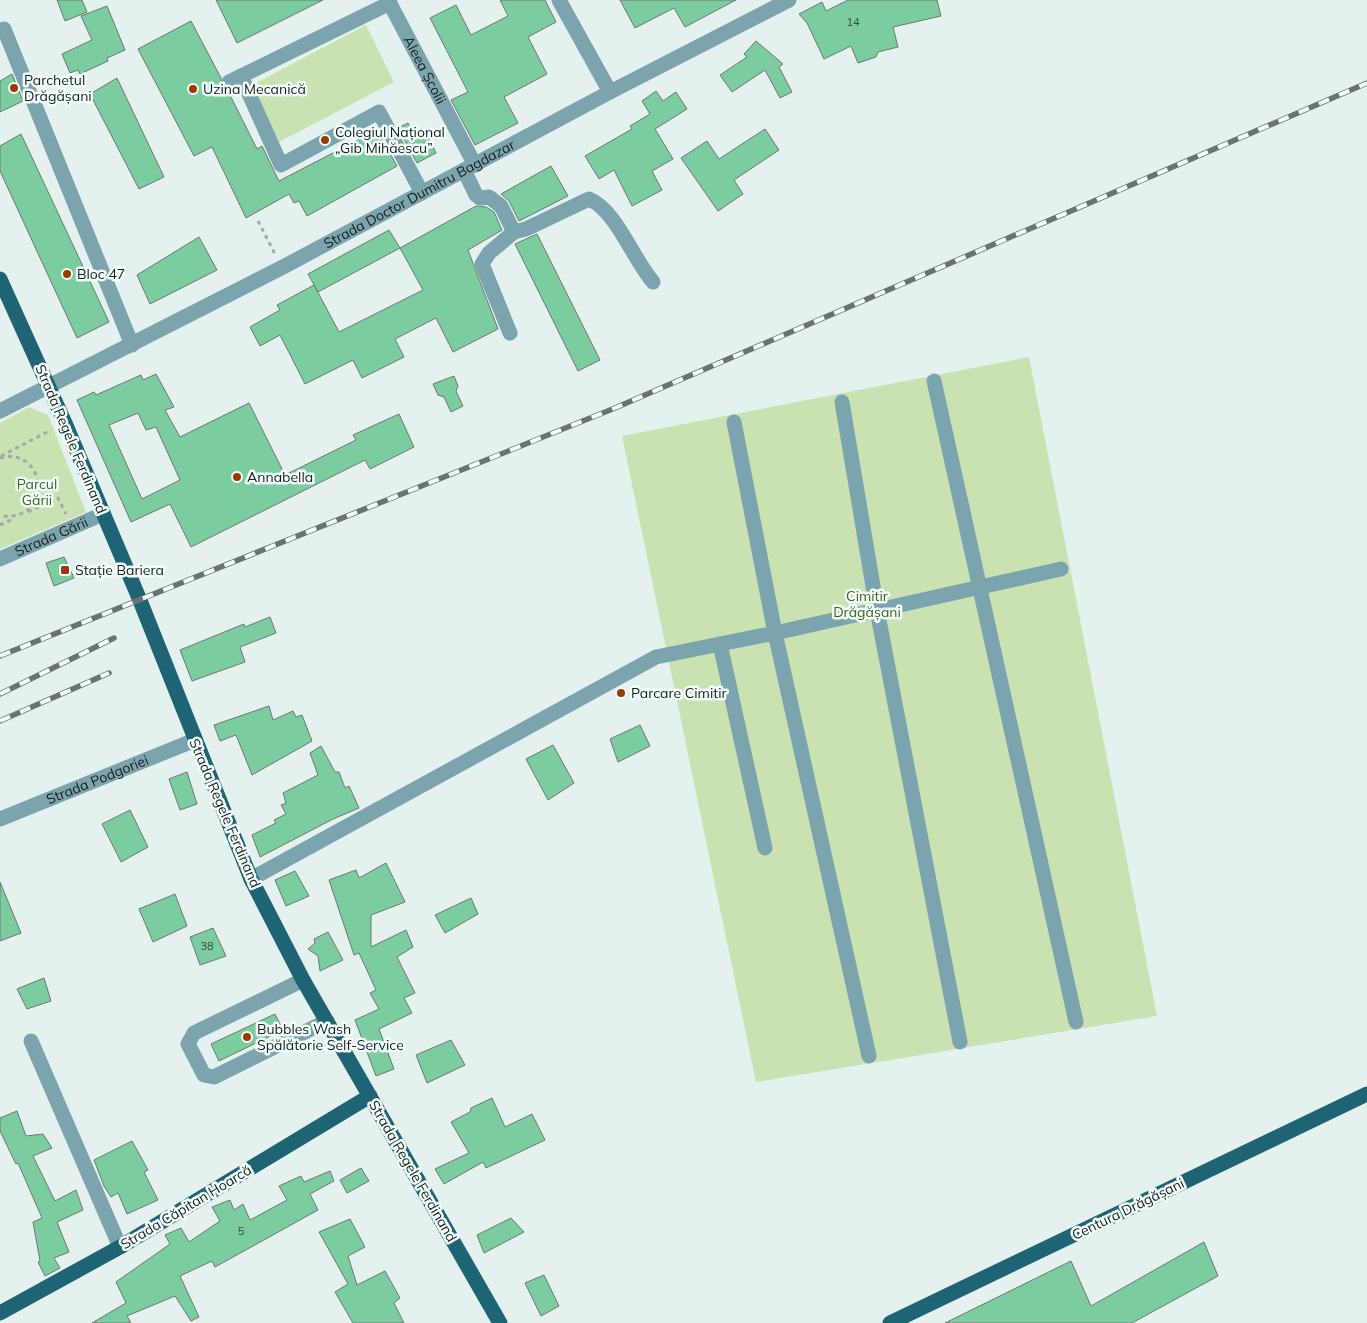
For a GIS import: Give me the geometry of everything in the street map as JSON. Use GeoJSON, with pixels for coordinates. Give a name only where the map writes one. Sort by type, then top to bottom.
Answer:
{"type":"FeatureCollection","features":[{"type":"Feature","properties":{"kind":"main road","name":"Strada Regele Ferdinand"},"geometry":{"type":"LineString","coordinates":[[0,279],[49,386],[140,598],[194,740],[251,879],[303,980],[500,1323]]}},
{"type":"Feature","properties":{"kind":"main road","name":"Centura Drăgășani"},"geometry":{"type":"LineString","coordinates":[[890,1323],[1367,1094]]}},
{"type":"Feature","properties":{"kind":"main road","name":"Strada Căpitan Hoarcă"},"geometry":{"type":"LineString","coordinates":[[0,1313],[120,1247],[370,1096]]}},
{"type":"Feature","properties":{"kind":"street"},"geometry":{"type":"LineString","coordinates":[[559,0],[610,92]]}},
{"type":"Feature","properties":{"kind":"street","name":"Strada Doctor Dumitru Bagdazar"},"geometry":{"type":"LineString","coordinates":[[0,411],[283,267],[610,92],[789,0]]}},
{"type":"Feature","properties":{"kind":"street"},"geometry":{"type":"LineString","coordinates":[[389,1],[235,79],[281,165],[379,112],[422,193]]}},
{"type":"Feature","properties":{"kind":"street","name":"Aleea Școlii"},"geometry":{"type":"LineString","coordinates":[[389,1],[469,168],[476,195],[480,198],[489,198],[502,206],[514,232]]}},
{"type":"Feature","properties":{"kind":"street"},"geometry":{"type":"LineString","coordinates":[[4,29],[132,345]]}},
{"type":"Feature","properties":{"kind":"street"},"geometry":{"type":"LineString","coordinates":[[510,333],[482,264],[489,253],[514,232],[526,229],[590,199],[599,203],[622,235],[642,269],[653,282]]}},
{"type":"Feature","properties":{"kind":"street"},"geometry":{"type":"LineString","coordinates":[[934,381],[978,588],[1076,1022]]}},
{"type":"Feature","properties":{"kind":"street"},"geometry":{"type":"LineString","coordinates":[[842,402],[876,610],[960,1042]]}},
{"type":"Feature","properties":{"kind":"street"},"geometry":{"type":"LineString","coordinates":[[734,422],[775,633],[869,1056]]}},
{"type":"Feature","properties":{"kind":"street","name":"Strada Gării"},"geometry":{"type":"LineString","coordinates":[[0,559],[103,514]]}},
{"type":"Feature","properties":{"kind":"street"},"geometry":{"type":"LineString","coordinates":[[251,879],[656,657],[775,633],[1061,569]]}},
{"type":"Feature","properties":{"kind":"street"},"geometry":{"type":"LineString","coordinates":[[720,644],[765,848]]}},
{"type":"Feature","properties":{"kind":"street","name":"Strada Podgoriei"},"geometry":{"type":"LineString","coordinates":[[0,819],[194,740]]}},
{"type":"Feature","properties":{"kind":"street"},"geometry":{"type":"LineString","coordinates":[[303,980],[189,1038],[188,1044],[204,1075],[214,1077],[327,1021]]}},
{"type":"Feature","properties":{"kind":"street"},"geometry":{"type":"LineString","coordinates":[[31,1041],[120,1247]]}},
{"type":"Feature","properties":{"kind":"path"},"geometry":{"type":"LineString","coordinates":[[258,221],[283,267]]}},
{"type":"Feature","properties":{"kind":"path"},"geometry":{"type":"LineString","coordinates":[[0,457],[65,423]]}},
{"type":"Feature","properties":{"kind":"path"},"geometry":{"type":"LineString","coordinates":[[0,457],[14,457],[23,460],[36,474],[39,493],[35,502],[21,515],[11,518],[0,516]]}},
{"type":"Feature","properties":{"kind":"path"},"geometry":{"type":"LineString","coordinates":[[0,525],[58,498],[72,528]]}},
{"type":"Feature","properties":{"kind":"green space"},"geometry":{"type":"Polygon","coordinates":[[[366,25],[394,82],[279,142],[252,85],[366,25]]]}},
{"type":"Feature","properties":{"kind":"green space","name":"Cimitir Drăgășani"},"geometry":{"type":"Polygon","coordinates":[[[1029,357],[1157,1016],[756,1082],[622,436],[1029,357]]]}},
{"type":"Feature","properties":{"kind":"green space","name":"Parcul Gării"},"geometry":{"type":"Polygon","coordinates":[[[29,407],[48,415],[86,512],[0,549],[0,423],[29,407]]]}},
{"type":"Feature","properties":{"kind":"building"},"geometry":{"type":"Polygon","coordinates":[[[57,0],[82,0],[87,12],[65,21],[57,0]]]}},
{"type":"Feature","properties":{"kind":"building"},"geometry":{"type":"Polygon","coordinates":[[[216,0],[323,0],[237,43],[216,0]]]}},
{"type":"Feature","properties":{"kind":"building"},"geometry":{"type":"Polygon","coordinates":[[[500,0],[545,0],[556,22],[528,37],[547,74],[504,97],[518,123],[475,145],[451,100],[468,92],[430,18],[456,5],[471,35],[508,16],[500,0]]]}},
{"type":"Feature","properties":{"kind":"building"},"geometry":{"type":"Polygon","coordinates":[[[620,0],[736,0],[685,27],[674,8],[635,28],[620,0]]]}},
{"type":"Feature","properties":{"kind":"building"},"geometry":{"type":"Polygon","coordinates":[[[848,0],[937,0],[941,16],[893,27],[898,47],[878,52],[876,57],[858,63],[851,46],[824,59],[807,23],[799,14],[822,2],[826,11],[848,0]]]}},
{"type":"Feature","properties":{"kind":"building"},"geometry":{"type":"Polygon","coordinates":[[[107,6],[125,50],[107,58],[108,61],[80,74],[78,70],[70,73],[62,54],[92,40],[81,16],[107,6]]]}},
{"type":"Feature","properties":{"kind":"building"},"geometry":{"type":"Polygon","coordinates":[[[191,21],[221,78],[221,87],[228,91],[257,149],[262,146],[279,181],[377,130],[397,166],[307,216],[299,201],[294,203],[289,194],[246,218],[212,147],[194,156],[138,49],[191,21]]]}},
{"type":"Feature","properties":{"kind":"building"},"geometry":{"type":"Polygon","coordinates":[[[756,41],[783,64],[779,67],[792,92],[780,98],[765,70],[732,92],[720,75],[747,57],[744,54],[756,41]]]}},
{"type":"Feature","properties":{"kind":"building","name":"Parchetul Drăgășani"},"geometry":{"type":"Polygon","coordinates":[[[12,74],[23,101],[0,112],[0,81],[12,74]]]}},
{"type":"Feature","properties":{"kind":"building"},"geometry":{"type":"Polygon","coordinates":[[[117,78],[164,177],[139,189],[90,94],[117,78]]]}},
{"type":"Feature","properties":{"kind":"building"},"geometry":{"type":"Polygon","coordinates":[[[656,91],[663,101],[676,92],[687,109],[655,129],[673,159],[652,171],[662,190],[632,206],[614,170],[599,179],[585,156],[632,129],[630,126],[650,114],[642,101],[656,91]]]}},
{"type":"Feature","properties":{"kind":"building"},"geometry":{"type":"Polygon","coordinates":[[[408,123],[414,136],[425,131],[436,153],[417,163],[398,128],[408,123]]]}},
{"type":"Feature","properties":{"kind":"building"},"geometry":{"type":"Polygon","coordinates":[[[765,129],[779,150],[734,180],[743,194],[718,211],[681,158],[707,141],[719,159],[765,129]]]}},
{"type":"Feature","properties":{"kind":"building","name":"Bloc 47"},"geometry":{"type":"Polygon","coordinates":[[[21,134],[109,322],[77,338],[0,171],[0,146],[21,134]]]}},
{"type":"Feature","properties":{"kind":"building"},"geometry":{"type":"Polygon","coordinates":[[[551,166],[568,196],[519,221],[509,201],[501,194],[551,166]]]}},
{"type":"Feature","properties":{"kind":"building"},"geometry":{"type":"Polygon","coordinates":[[[476,206],[486,207],[494,212],[502,230],[468,250],[498,329],[453,352],[436,318],[395,339],[404,357],[362,378],[353,360],[305,384],[280,335],[260,346],[250,327],[280,310],[277,305],[314,285],[339,332],[423,290],[400,248],[476,206]]]}},
{"type":"Feature","properties":{"kind":"building"},"geometry":{"type":"Polygon","coordinates":[[[389,230],[400,248],[318,292],[308,274],[389,230]]]}},
{"type":"Feature","properties":{"kind":"building"},"geometry":{"type":"Polygon","coordinates":[[[537,234],[600,360],[578,371],[515,244],[537,234]]]}},
{"type":"Feature","properties":{"kind":"building"},"geometry":{"type":"Polygon","coordinates":[[[199,237],[217,270],[150,304],[137,275],[199,237]]]}},
{"type":"Feature","properties":{"kind":"building"},"geometry":{"type":"Polygon","coordinates":[[[156,374],[174,407],[165,410],[180,437],[249,403],[285,475],[356,440],[353,435],[399,414],[414,447],[370,469],[365,460],[191,547],[170,504],[131,522],[77,400],[94,392],[96,395],[141,375],[143,380],[156,374]],[[138,413],[109,425],[142,499],[180,480],[156,427],[146,430],[138,413]]]}},
{"type":"Feature","properties":{"kind":"building"},"geometry":{"type":"Polygon","coordinates":[[[454,376],[458,386],[456,391],[463,406],[451,412],[444,397],[438,395],[433,384],[454,376]]]}},
{"type":"Feature","properties":{"kind":"building"},"geometry":{"type":"Polygon","coordinates":[[[64,557],[74,578],[54,586],[46,563],[64,557]]]}},
{"type":"Feature","properties":{"kind":"building"},"geometry":{"type":"Polygon","coordinates":[[[270,617],[276,633],[240,647],[245,662],[192,681],[180,650],[244,624],[245,627],[270,617]]]}},
{"type":"Feature","properties":{"kind":"building"},"geometry":{"type":"Polygon","coordinates":[[[269,706],[273,720],[293,711],[296,717],[302,715],[312,741],[252,775],[236,735],[220,741],[214,725],[269,706]]]}},
{"type":"Feature","properties":{"kind":"building"},"geometry":{"type":"Polygon","coordinates":[[[640,725],[650,746],[618,762],[610,739],[640,725]]]}},
{"type":"Feature","properties":{"kind":"building"},"geometry":{"type":"Polygon","coordinates":[[[553,745],[574,783],[548,800],[526,759],[553,745]]]}},
{"type":"Feature","properties":{"kind":"building"},"geometry":{"type":"Polygon","coordinates":[[[321,746],[335,772],[339,772],[345,788],[349,786],[359,808],[333,819],[260,857],[252,835],[276,823],[274,820],[286,814],[281,805],[286,803],[283,793],[318,775],[310,753],[321,746]]]}},
{"type":"Feature","properties":{"kind":"building"},"geometry":{"type":"Polygon","coordinates":[[[187,772],[197,804],[180,810],[169,779],[187,772]]]}},
{"type":"Feature","properties":{"kind":"building"},"geometry":{"type":"Polygon","coordinates":[[[130,810],[148,847],[121,862],[102,824],[130,810]]]}},
{"type":"Feature","properties":{"kind":"building"},"geometry":{"type":"Polygon","coordinates":[[[386,863],[405,902],[371,915],[371,947],[406,930],[413,947],[397,957],[415,993],[404,998],[412,1013],[379,1029],[394,1069],[376,1076],[355,1020],[379,1009],[370,993],[376,990],[359,953],[354,955],[329,880],[356,870],[359,878],[386,863]]]}},
{"type":"Feature","properties":{"kind":"building"},"geometry":{"type":"Polygon","coordinates":[[[295,871],[309,896],[286,906],[275,880],[295,871]]]}},
{"type":"Feature","properties":{"kind":"building"},"geometry":{"type":"Polygon","coordinates":[[[0,882],[21,933],[0,941],[0,882]]]}},
{"type":"Feature","properties":{"kind":"building"},"geometry":{"type":"Polygon","coordinates":[[[175,894],[187,926],[153,942],[139,909],[175,894]]]}},
{"type":"Feature","properties":{"kind":"building"},"geometry":{"type":"Polygon","coordinates":[[[471,898],[478,914],[445,933],[435,915],[471,898]]]}},
{"type":"Feature","properties":{"kind":"building"},"geometry":{"type":"Polygon","coordinates":[[[213,928],[226,956],[200,965],[190,937],[213,928]]]}},
{"type":"Feature","properties":{"kind":"building"},"geometry":{"type":"Polygon","coordinates":[[[328,932],[343,960],[320,971],[318,956],[308,949],[315,943],[314,939],[328,932]]]}},
{"type":"Feature","properties":{"kind":"building"},"geometry":{"type":"Polygon","coordinates":[[[44,978],[51,1001],[27,1009],[17,989],[44,978]]]}},
{"type":"Feature","properties":{"kind":"building","name":"Bubbles Wash Spălătorie Self-Service"},"geometry":{"type":"Polygon","coordinates":[[[275,1014],[283,1030],[219,1061],[211,1044],[275,1014]]]}},
{"type":"Feature","properties":{"kind":"building"},"geometry":{"type":"Polygon","coordinates":[[[451,1040],[465,1065],[427,1083],[416,1055],[451,1040]]]}},
{"type":"Feature","properties":{"kind":"building"},"geometry":{"type":"Polygon","coordinates":[[[492,1098],[505,1127],[532,1114],[545,1140],[486,1168],[483,1162],[444,1184],[435,1169],[469,1153],[451,1122],[470,1112],[471,1108],[492,1098]]]}},
{"type":"Feature","properties":{"kind":"building"},"geometry":{"type":"Polygon","coordinates":[[[17,1111],[26,1136],[43,1134],[52,1148],[33,1156],[55,1201],[76,1190],[83,1210],[57,1222],[69,1252],[54,1258],[60,1268],[45,1276],[38,1262],[40,1261],[33,1222],[42,1218],[18,1163],[16,1164],[0,1131],[0,1118],[17,1111]]]}},
{"type":"Feature","properties":{"kind":"building"},"geometry":{"type":"Polygon","coordinates":[[[132,1141],[148,1170],[144,1172],[158,1200],[127,1214],[118,1193],[111,1197],[104,1186],[94,1160],[132,1141]]]}},
{"type":"Feature","properties":{"kind":"building"},"geometry":{"type":"Polygon","coordinates":[[[361,1168],[369,1181],[347,1193],[340,1180],[361,1168]]]}},
{"type":"Feature","properties":{"kind":"building"},"geometry":{"type":"Polygon","coordinates":[[[330,1171],[334,1181],[310,1194],[318,1210],[215,1267],[212,1261],[180,1276],[199,1317],[191,1321],[175,1296],[127,1316],[131,1323],[92,1323],[126,1303],[116,1282],[170,1244],[165,1235],[181,1228],[189,1242],[220,1221],[212,1207],[230,1200],[234,1210],[243,1204],[250,1220],[287,1200],[279,1186],[301,1176],[304,1182],[330,1171]]]}},
{"type":"Feature","properties":{"kind":"building"},"geometry":{"type":"Polygon","coordinates":[[[511,1218],[524,1232],[484,1253],[477,1235],[511,1218]]]}},
{"type":"Feature","properties":{"kind":"building"},"geometry":{"type":"Polygon","coordinates":[[[350,1219],[365,1247],[348,1256],[357,1285],[385,1271],[400,1298],[394,1303],[404,1323],[353,1323],[335,1292],[348,1284],[319,1232],[350,1219]]]}},
{"type":"Feature","properties":{"kind":"building"},"geometry":{"type":"Polygon","coordinates":[[[1204,1242],[1218,1276],[1132,1323],[945,1323],[1071,1261],[1091,1306],[1204,1242]]]}},
{"type":"Feature","properties":{"kind":"building"},"geometry":{"type":"Polygon","coordinates":[[[544,1275],[559,1306],[541,1316],[525,1283],[544,1275]]]}},
{"type":"Feature","properties":{"kind":"railway"},"geometry":{"type":"LineString","coordinates":[[0,656],[615,408],[1367,83]]}},
{"type":"Feature","properties":{"kind":"railway"},"geometry":{"type":"LineString","coordinates":[[0,694],[114,638]]}},
{"type":"Feature","properties":{"kind":"railway"},"geometry":{"type":"LineString","coordinates":[[0,721],[109,673]]}},
{"type":"Feature","properties":{"kind":"place","name":"Parchetul Drăgășani"},"geometry":{"type":"Point","coordinates":[14,88]}},
{"type":"Feature","properties":{"kind":"place","name":"Uzina Mecanică"},"geometry":{"type":"Point","coordinates":[193,89]}},
{"type":"Feature","properties":{"kind":"place","name":"Colegiul Național „Gib Mihăescu”"},"geometry":{"type":"Point","coordinates":[325,140]}},
{"type":"Feature","properties":{"kind":"place","name":"Bloc 47"},"geometry":{"type":"Point","coordinates":[67,274]}},
{"type":"Feature","properties":{"kind":"place","name":"Annabella"},"geometry":{"type":"Point","coordinates":[237,477]}},
{"type":"Feature","properties":{"kind":"place","name":"Stație Bariera"},"geometry":{"type":"Point","coordinates":[65,570]}},
{"type":"Feature","properties":{"kind":"place","name":"Parcare Cimitir"},"geometry":{"type":"Point","coordinates":[621,693]}},
{"type":"Feature","properties":{"kind":"place","name":"Bubbles Wash Spălătorie Self-Service"},"geometry":{"type":"Point","coordinates":[247,1037]}}]}
